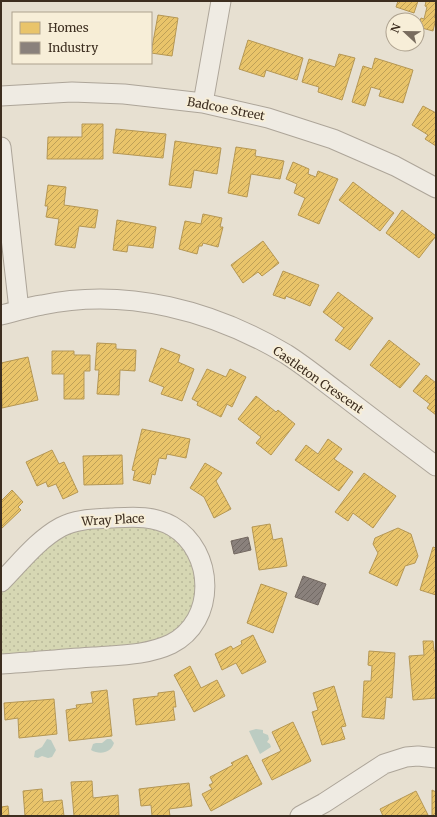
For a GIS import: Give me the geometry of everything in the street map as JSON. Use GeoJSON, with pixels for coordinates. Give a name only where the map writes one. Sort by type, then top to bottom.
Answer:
{"type":"FeatureCollection","features":[{"type":"Feature","properties":{"kind":"street"},"geometry":{"type":"LineString","coordinates":[[203,103],[221,1]]}},
{"type":"Feature","properties":{"kind":"street","name":"Badcoe Street"},"geometry":{"type":"LineString","coordinates":[[1,96],[72,92],[124,94],[203,103],[268,118],[333,139],[395,166],[436,188]]}},
{"type":"Feature","properties":{"kind":"street"},"geometry":{"type":"LineString","coordinates":[[1,147],[19,310]]}},
{"type":"Feature","properties":{"kind":"street","name":"Castleton Crescent"},"geometry":{"type":"LineString","coordinates":[[1,316],[43,304],[85,300],[131,300],[201,314],[245,332],[286,354],[436,466]]}},
{"type":"Feature","properties":{"kind":"street","name":"Wray Place"},"geometry":{"type":"LineString","coordinates":[[1,582],[47,536],[61,527],[73,522],[88,519],[134,517],[162,521],[183,534],[191,542],[198,554],[205,580],[204,598],[200,613],[188,630],[173,643],[156,651],[1,664]]}},
{"type":"Feature","properties":{"kind":"street"},"geometry":{"type":"LineString","coordinates":[[300,816],[324,803],[384,764],[406,757],[418,756],[436,758]]}},
{"type":"Feature","properties":{"kind":"green space"},"geometry":{"type":"Polygon","coordinates":[[[147,523],[182,542],[197,573],[194,606],[179,630],[156,643],[1,658],[1,588],[66,530],[147,523]]]}},
{"type":"Feature","properties":{"kind":"shaded area"},"geometry":{"type":"Polygon","coordinates":[[[256,729],[263,730],[263,733],[268,735],[269,739],[267,742],[271,747],[260,754],[249,731],[256,729]]]}},
{"type":"Feature","properties":{"kind":"shaded area"},"geometry":{"type":"Polygon","coordinates":[[[47,739],[51,740],[56,750],[52,757],[34,757],[35,751],[42,747],[47,739]]]}},
{"type":"Feature","properties":{"kind":"shaded area"},"geometry":{"type":"Polygon","coordinates":[[[107,739],[111,739],[114,743],[108,751],[101,753],[91,750],[93,744],[102,743],[107,739]]]}},
{"type":"Feature","properties":{"kind":"building: Homes"},"geometry":{"type":"Polygon","coordinates":[[[398,1],[418,1],[414,12],[396,7],[398,1]]]}},
{"type":"Feature","properties":{"kind":"building: Homes"},"geometry":{"type":"Polygon","coordinates":[[[426,1],[436,1],[436,11],[434,17],[436,18],[433,31],[425,29],[425,15],[427,7],[425,6],[426,1]]]}},
{"type":"Feature","properties":{"kind":"building: Homes"},"geometry":{"type":"Polygon","coordinates":[[[158,15],[178,18],[172,56],[152,53],[158,15]]]}},
{"type":"Feature","properties":{"kind":"building: Homes"},"geometry":{"type":"Polygon","coordinates":[[[248,40],[303,58],[297,80],[266,70],[264,77],[239,69],[248,40]]]}},
{"type":"Feature","properties":{"kind":"building: Homes"},"geometry":{"type":"Polygon","coordinates":[[[339,54],[355,58],[342,100],[318,92],[319,87],[302,82],[309,59],[335,67],[339,54]]]}},
{"type":"Feature","properties":{"kind":"building: Homes"},"geometry":{"type":"Polygon","coordinates":[[[375,58],[413,70],[403,103],[379,96],[381,90],[371,87],[365,106],[352,102],[363,66],[372,69],[375,58]]]}},
{"type":"Feature","properties":{"kind":"building: Homes"},"geometry":{"type":"Polygon","coordinates":[[[423,106],[436,113],[436,146],[425,139],[428,135],[412,125],[423,106]]]}},
{"type":"Feature","properties":{"kind":"building: Homes"},"geometry":{"type":"Polygon","coordinates":[[[82,124],[103,124],[103,159],[47,159],[48,137],[82,137],[82,124]]]}},
{"type":"Feature","properties":{"kind":"building: Homes"},"geometry":{"type":"Polygon","coordinates":[[[116,129],[166,134],[163,158],[113,153],[116,129]]]}},
{"type":"Feature","properties":{"kind":"building: Homes"},"geometry":{"type":"Polygon","coordinates":[[[175,141],[221,148],[217,174],[194,170],[191,188],[169,185],[175,141]]]}},
{"type":"Feature","properties":{"kind":"building: Homes"},"geometry":{"type":"Polygon","coordinates":[[[236,147],[256,150],[255,156],[284,161],[280,179],[251,174],[247,197],[228,193],[236,147]]]}},
{"type":"Feature","properties":{"kind":"building: Homes"},"geometry":{"type":"Polygon","coordinates":[[[293,162],[309,169],[308,174],[316,177],[318,171],[338,179],[319,224],[298,215],[305,198],[294,193],[297,184],[286,179],[293,162]]]}},
{"type":"Feature","properties":{"kind":"building: Homes"},"geometry":{"type":"Polygon","coordinates":[[[353,182],[394,213],[380,231],[339,200],[353,182]]]}},
{"type":"Feature","properties":{"kind":"building: Homes"},"geometry":{"type":"Polygon","coordinates":[[[48,185],[66,187],[64,205],[98,210],[95,228],[79,226],[75,248],[55,245],[59,219],[46,217],[48,206],[45,206],[48,185]]]}},
{"type":"Feature","properties":{"kind":"building: Homes"},"geometry":{"type":"Polygon","coordinates":[[[402,210],[436,236],[419,258],[386,233],[402,210]]]}},
{"type":"Feature","properties":{"kind":"building: Homes"},"geometry":{"type":"Polygon","coordinates":[[[203,214],[222,218],[220,227],[223,227],[218,247],[203,243],[202,246],[199,246],[197,254],[179,249],[185,221],[201,224],[203,214]]]}},
{"type":"Feature","properties":{"kind":"building: Homes"},"geometry":{"type":"Polygon","coordinates":[[[117,220],[156,227],[153,248],[128,245],[127,252],[113,250],[117,220]]]}},
{"type":"Feature","properties":{"kind":"building: Homes"},"geometry":{"type":"Polygon","coordinates":[[[263,241],[279,263],[262,276],[258,272],[243,283],[231,265],[263,241]]]}},
{"type":"Feature","properties":{"kind":"building: Homes"},"geometry":{"type":"Polygon","coordinates":[[[283,271],[319,285],[310,306],[286,296],[285,299],[273,295],[283,271]]]}},
{"type":"Feature","properties":{"kind":"building: Homes"},"geometry":{"type":"Polygon","coordinates":[[[338,292],[373,318],[350,350],[335,340],[344,328],[323,312],[338,292]]]}},
{"type":"Feature","properties":{"kind":"building: Homes"},"geometry":{"type":"Polygon","coordinates":[[[389,340],[420,364],[400,388],[370,365],[389,340]]]}},
{"type":"Feature","properties":{"kind":"building: Homes"},"geometry":{"type":"Polygon","coordinates":[[[97,343],[116,344],[116,349],[136,350],[135,371],[120,370],[119,395],[97,394],[99,370],[95,370],[97,343]]]}},
{"type":"Feature","properties":{"kind":"building: Homes"},"geometry":{"type":"Polygon","coordinates":[[[161,348],[180,355],[178,362],[194,369],[182,401],[161,394],[164,387],[149,381],[161,348]]]}},
{"type":"Feature","properties":{"kind":"building: Homes"},"geometry":{"type":"Polygon","coordinates":[[[52,351],[74,351],[74,355],[90,355],[90,371],[84,371],[84,399],[64,399],[64,374],[52,374],[52,351]]]}},
{"type":"Feature","properties":{"kind":"building: Homes"},"geometry":{"type":"Polygon","coordinates":[[[28,357],[38,400],[2,408],[1,363],[28,357]]]}},
{"type":"Feature","properties":{"kind":"building: Homes"},"geometry":{"type":"Polygon","coordinates":[[[207,369],[226,377],[230,369],[246,377],[232,407],[227,404],[221,417],[197,405],[198,402],[192,399],[207,369]]]}},
{"type":"Feature","properties":{"kind":"building: Homes"},"geometry":{"type":"Polygon","coordinates":[[[426,375],[436,383],[436,415],[427,408],[430,404],[413,391],[426,375]]]}},
{"type":"Feature","properties":{"kind":"building: Homes"},"geometry":{"type":"Polygon","coordinates":[[[256,396],[276,412],[278,410],[295,424],[271,455],[256,443],[261,437],[238,419],[256,396]]]}},
{"type":"Feature","properties":{"kind":"building: Homes"},"geometry":{"type":"Polygon","coordinates":[[[142,429],[190,439],[186,458],[167,454],[166,459],[159,458],[155,475],[152,474],[150,484],[133,480],[135,471],[132,470],[142,429]]]}},
{"type":"Feature","properties":{"kind":"building: Homes"},"geometry":{"type":"Polygon","coordinates":[[[328,439],[342,449],[334,459],[353,472],[339,491],[295,460],[306,445],[318,454],[328,439]]]}},
{"type":"Feature","properties":{"kind":"building: Homes"},"geometry":{"type":"Polygon","coordinates":[[[52,450],[59,464],[64,462],[78,492],[63,499],[56,484],[48,487],[46,482],[37,486],[26,462],[52,450]]]}},
{"type":"Feature","properties":{"kind":"building: Homes"},"geometry":{"type":"Polygon","coordinates":[[[122,455],[123,484],[84,485],[83,456],[122,455]]]}},
{"type":"Feature","properties":{"kind":"building: Homes"},"geometry":{"type":"Polygon","coordinates":[[[205,463],[222,473],[216,481],[231,509],[214,518],[204,497],[190,488],[205,463]]]}},
{"type":"Feature","properties":{"kind":"building: Homes"},"geometry":{"type":"Polygon","coordinates":[[[364,473],[396,496],[373,528],[353,513],[348,521],[335,512],[364,473]]]}},
{"type":"Feature","properties":{"kind":"building: Homes"},"geometry":{"type":"Polygon","coordinates":[[[12,490],[23,502],[18,507],[21,510],[1,529],[1,501],[12,490]]]}},
{"type":"Feature","properties":{"kind":"building: Homes"},"geometry":{"type":"Polygon","coordinates":[[[270,524],[273,540],[282,538],[287,566],[259,570],[252,527],[270,524]]]}},
{"type":"Feature","properties":{"kind":"building: Homes"},"geometry":{"type":"Polygon","coordinates":[[[398,528],[411,534],[418,556],[415,563],[405,566],[397,586],[369,573],[378,553],[373,544],[375,538],[398,528]]]}},
{"type":"Feature","properties":{"kind":"building: Homes"},"geometry":{"type":"Polygon","coordinates":[[[433,547],[436,548],[436,595],[420,590],[433,547]]]}},
{"type":"Feature","properties":{"kind":"building: Homes"},"geometry":{"type":"Polygon","coordinates":[[[261,584],[287,593],[273,633],[247,623],[261,584]]]}},
{"type":"Feature","properties":{"kind":"building: Homes"},"geometry":{"type":"Polygon","coordinates":[[[253,635],[266,662],[242,674],[236,663],[222,670],[215,654],[231,646],[233,649],[242,644],[241,641],[253,635]]]}},
{"type":"Feature","properties":{"kind":"building: Homes"},"geometry":{"type":"Polygon","coordinates":[[[423,641],[433,641],[434,651],[436,650],[436,698],[413,700],[409,656],[424,655],[423,641]]]}},
{"type":"Feature","properties":{"kind":"building: Homes"},"geometry":{"type":"Polygon","coordinates":[[[369,651],[395,653],[392,698],[386,697],[384,719],[362,717],[364,681],[371,681],[372,666],[368,665],[369,651]]]}},
{"type":"Feature","properties":{"kind":"building: Homes"},"geometry":{"type":"Polygon","coordinates":[[[190,666],[201,688],[217,680],[225,696],[194,712],[174,675],[190,666]]]}},
{"type":"Feature","properties":{"kind":"building: Homes"},"geometry":{"type":"Polygon","coordinates":[[[334,686],[346,726],[341,727],[345,739],[322,745],[312,712],[318,710],[313,693],[334,686]]]}},
{"type":"Feature","properties":{"kind":"building: Homes"},"geometry":{"type":"Polygon","coordinates":[[[107,690],[112,736],[69,741],[66,710],[77,708],[76,705],[93,703],[91,692],[107,690]]]}},
{"type":"Feature","properties":{"kind":"building: Homes"},"geometry":{"type":"Polygon","coordinates":[[[174,691],[176,707],[173,707],[175,720],[136,725],[133,699],[158,696],[158,693],[174,691]]]}},
{"type":"Feature","properties":{"kind":"building: Homes"},"geometry":{"type":"Polygon","coordinates":[[[54,699],[57,734],[19,738],[18,718],[5,720],[4,703],[54,699]]]}},
{"type":"Feature","properties":{"kind":"building: Homes"},"geometry":{"type":"Polygon","coordinates":[[[293,722],[311,761],[272,780],[262,760],[281,751],[272,732],[293,722]]]}},
{"type":"Feature","properties":{"kind":"building: Homes"},"geometry":{"type":"Polygon","coordinates":[[[247,755],[262,784],[211,811],[202,794],[212,789],[209,785],[213,783],[210,777],[233,765],[231,763],[247,755]]]}},
{"type":"Feature","properties":{"kind":"building: Homes"},"geometry":{"type":"Polygon","coordinates":[[[92,781],[93,798],[118,795],[119,816],[74,816],[71,782],[92,781]]]}},
{"type":"Feature","properties":{"kind":"building: Homes"},"geometry":{"type":"Polygon","coordinates":[[[189,783],[192,806],[169,809],[170,816],[152,816],[151,805],[141,806],[139,789],[189,783]]]}},
{"type":"Feature","properties":{"kind":"building: Homes"},"geometry":{"type":"Polygon","coordinates":[[[42,789],[43,802],[62,800],[64,816],[25,816],[23,791],[42,789]]]}},
{"type":"Feature","properties":{"kind":"building: Homes"},"geometry":{"type":"Polygon","coordinates":[[[432,790],[436,792],[436,816],[432,816],[432,790]]]}},
{"type":"Feature","properties":{"kind":"building: Homes"},"geometry":{"type":"Polygon","coordinates":[[[416,791],[428,815],[383,816],[380,809],[416,791]]]}},
{"type":"Feature","properties":{"kind":"building: Homes"},"geometry":{"type":"Polygon","coordinates":[[[8,806],[9,816],[1,816],[1,807],[8,806]]]}},
{"type":"Feature","properties":{"kind":"building: Industry"},"geometry":{"type":"Polygon","coordinates":[[[248,537],[251,550],[234,554],[231,541],[248,537]]]}},
{"type":"Feature","properties":{"kind":"building: Industry"},"geometry":{"type":"Polygon","coordinates":[[[303,576],[326,584],[318,605],[295,597],[303,576]]]}}]}
